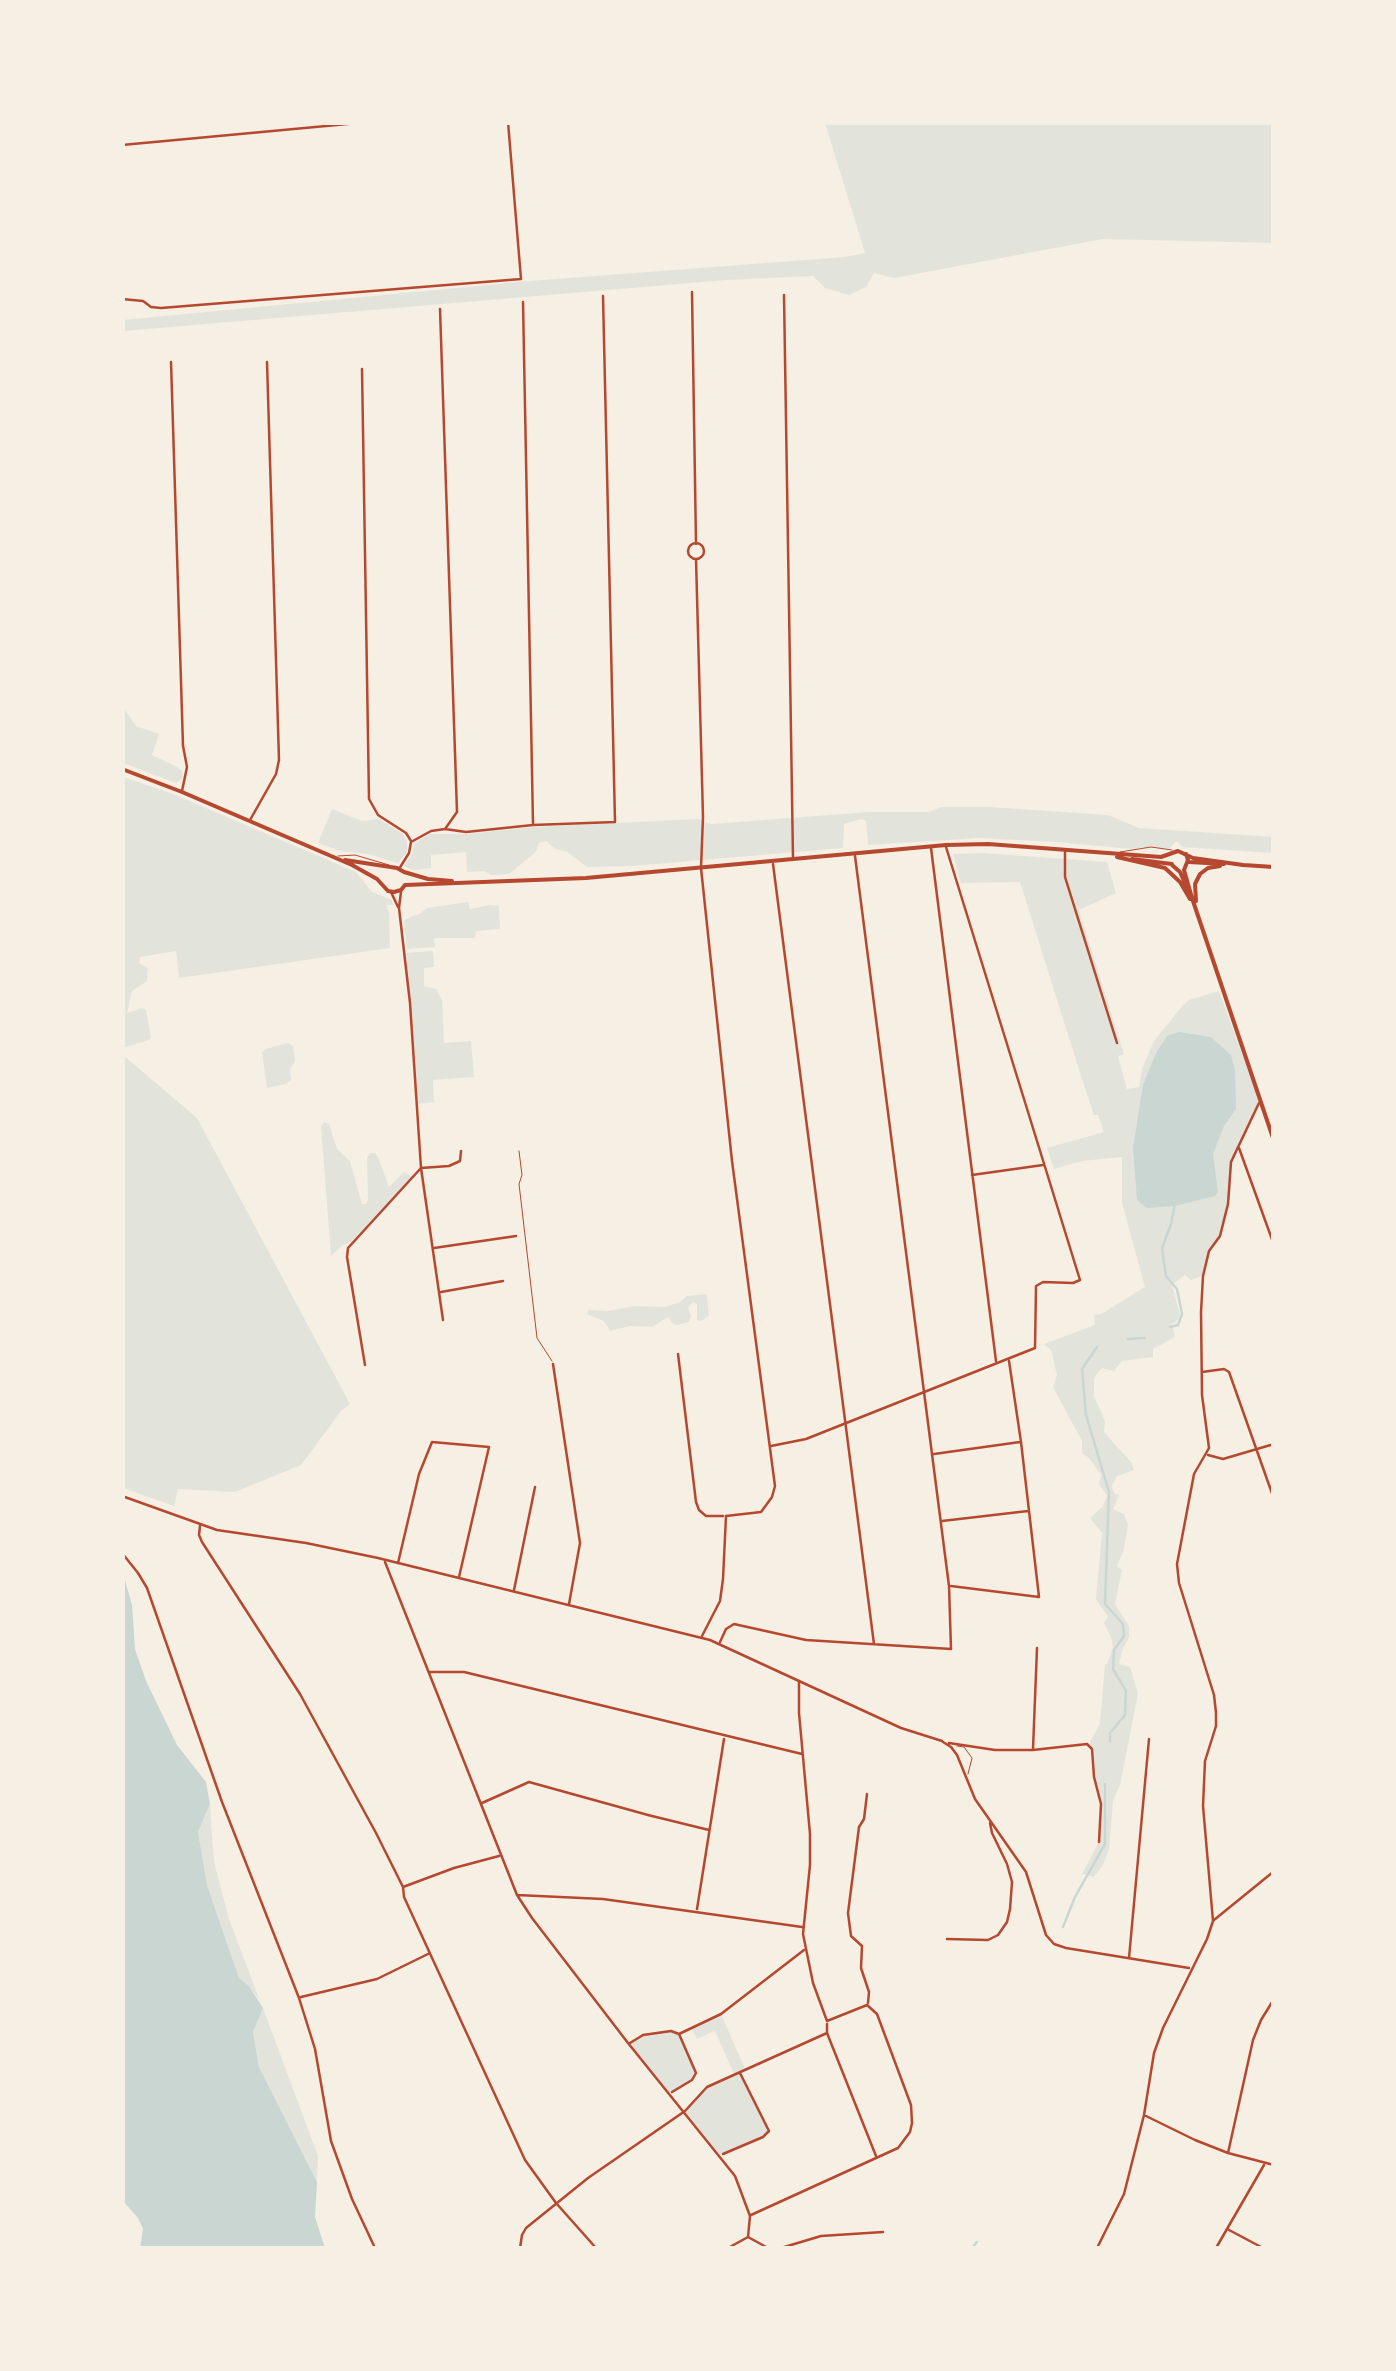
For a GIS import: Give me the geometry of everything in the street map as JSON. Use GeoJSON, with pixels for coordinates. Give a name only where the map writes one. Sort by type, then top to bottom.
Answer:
{"type":"FeatureCollection","features":[{"type":"Feature","properties":{"kind":"main road"},"geometry":{"type":"LineString","coordinates":[[122,770],[352,865],[390,892],[469,882],[586,878],[946,845],[1094,852],[1174,866],[1274,867]]}},
{"type":"Feature","properties":{"kind":"main road"},"geometry":{"type":"LineString","coordinates":[[1117,855],[1161,856],[1182,851],[1193,858],[1243,865]]}},
{"type":"Feature","properties":{"kind":"main road"},"geometry":{"type":"LineString","coordinates":[[1174,852],[1170,858],[1192,898]]}},
{"type":"Feature","properties":{"kind":"main road"},"geometry":{"type":"LineString","coordinates":[[321,853],[428,879],[469,882]]}},
{"type":"Feature","properties":{"kind":"main road"},"geometry":{"type":"LineString","coordinates":[[1186,854],[1192,898],[1274,1141]]}},
{"type":"Feature","properties":{"kind":"main road"},"geometry":{"type":"LineString","coordinates":[[1117,855],[1170,872],[1196,911]]}},
{"type":"Feature","properties":{"kind":"main road"},"geometry":{"type":"LineString","coordinates":[[1196,911],[1195,884],[1200,874],[1208,868],[1230,864]]}},
{"type":"Feature","properties":{"kind":"main road"},"geometry":{"type":"LineString","coordinates":[[382,883],[383,874],[397,869]]}},
{"type":"Feature","properties":{"kind":"main road"},"geometry":{"type":"LineString","coordinates":[[397,869],[406,879],[403,888]]}},
{"type":"Feature","properties":{"kind":"street"},"geometry":{"type":"LineString","coordinates":[[122,144],[368,122]]}},
{"type":"Feature","properties":{"kind":"street"},"geometry":{"type":"LineString","coordinates":[[122,299],[161,308],[522,279],[508,122]]}},
{"type":"Feature","properties":{"kind":"street"},"geometry":{"type":"LineString","coordinates":[[692,292],[696,544]]}},
{"type":"Feature","properties":{"kind":"street"},"geometry":{"type":"LineString","coordinates":[[784,295],[793,859]]}},
{"type":"Feature","properties":{"kind":"street"},"geometry":{"type":"LineString","coordinates":[[397,869],[412,842],[431,832],[615,822],[603,296]]}},
{"type":"Feature","properties":{"kind":"street"},"geometry":{"type":"LineString","coordinates":[[524,302],[533,825]]}},
{"type":"Feature","properties":{"kind":"street"},"geometry":{"type":"LineString","coordinates":[[440,309],[457,812],[445,829]]}},
{"type":"Feature","properties":{"kind":"street"},"geometry":{"type":"LineString","coordinates":[[172,362],[183,746],[187,767],[182,792]]}},
{"type":"Feature","properties":{"kind":"street"},"geometry":{"type":"LineString","coordinates":[[249,822],[276,774],[279,760],[268,362]]}},
{"type":"Feature","properties":{"kind":"street"},"geometry":{"type":"LineString","coordinates":[[362,369],[370,799],[378,814],[406,833],[412,842]]}},
{"type":"Feature","properties":{"kind":"street"},"geometry":{"type":"LineString","coordinates":[[696,544],[704,551],[696,559],[688,550],[696,544]]}},
{"type":"Feature","properties":{"kind":"street"},"geometry":{"type":"LineString","coordinates":[[678,1354],[700,1510],[706,1516],[761,1512],[775,1486],[732,1161],[700,868],[703,817],[696,559]]}},
{"type":"Feature","properties":{"kind":"street"},"geometry":{"type":"LineString","coordinates":[[771,1446],[845,1424],[1036,1348],[1034,1290],[1038,1283],[1080,1280],[946,845]]}},
{"type":"Feature","properties":{"kind":"street"},"geometry":{"type":"LineString","coordinates":[[930,847],[996,1364]]}},
{"type":"Feature","properties":{"kind":"street"},"geometry":{"type":"LineString","coordinates":[[1065,850],[1065,876],[1117,1043]]}},
{"type":"Feature","properties":{"kind":"street"},"geometry":{"type":"LineString","coordinates":[[720,1644],[726,1628],[734,1624],[798,1639],[950,1650],[949,1586],[854,854]]}},
{"type":"Feature","properties":{"kind":"street"},"geometry":{"type":"LineString","coordinates":[[773,862],[874,1646]]}},
{"type":"Feature","properties":{"kind":"street"},"geometry":{"type":"LineString","coordinates":[[403,888],[399,908],[421,1168],[443,1320]]}},
{"type":"Feature","properties":{"kind":"street"},"geometry":{"type":"LineString","coordinates":[[390,892],[399,908]]}},
{"type":"Feature","properties":{"kind":"street"},"geometry":{"type":"LineString","coordinates":[[1098,2248],[1124,2194],[1162,2028],[1213,1921],[1203,1806],[1206,1761],[1216,1722],[1215,1704],[1179,1583],[1177,1564],[1194,1474],[1209,1445],[1203,1402],[1203,1276],[1209,1251],[1221,1234],[1231,1193],[1231,1165],[1260,1101]]}},
{"type":"Feature","properties":{"kind":"street"},"geometry":{"type":"LineString","coordinates":[[1238,1147],[1274,1245]]}},
{"type":"Feature","properties":{"kind":"street"},"geometry":{"type":"LineString","coordinates":[[365,1365],[347,1250],[421,1168],[449,1166],[460,1161],[461,1151]]}},
{"type":"Feature","properties":{"kind":"street"},"geometry":{"type":"LineString","coordinates":[[520,1151],[522,1174],[518,1184],[537,1338],[553,1364],[580,1543],[569,1605]]}},
{"type":"Feature","properties":{"kind":"street"},"geometry":{"type":"LineString","coordinates":[[972,1175],[1045,1165]]}},
{"type":"Feature","properties":{"kind":"street"},"geometry":{"type":"LineString","coordinates":[[432,1248],[516,1236]]}},
{"type":"Feature","properties":{"kind":"street"},"geometry":{"type":"LineString","coordinates":[[439,1293],[503,1281]]}},
{"type":"Feature","properties":{"kind":"street"},"geometry":{"type":"LineString","coordinates":[[949,1586],[1039,1597],[1008,1358]]}},
{"type":"Feature","properties":{"kind":"street"},"geometry":{"type":"LineString","coordinates":[[1202,1372],[1229,1372],[1274,1500]]}},
{"type":"Feature","properties":{"kind":"street"},"geometry":{"type":"LineString","coordinates":[[398,1563],[419,1474],[432,1442],[489,1447],[459,1578]]}},
{"type":"Feature","properties":{"kind":"street"},"geometry":{"type":"LineString","coordinates":[[933,1454],[1021,1442]]}},
{"type":"Feature","properties":{"kind":"street"},"geometry":{"type":"LineString","coordinates":[[1207,1455],[1223,1458],[1274,1444]]}},
{"type":"Feature","properties":{"kind":"street"},"geometry":{"type":"LineString","coordinates":[[513,1592],[535,1487]]}},
{"type":"Feature","properties":{"kind":"street"},"geometry":{"type":"LineString","coordinates":[[122,1496],[222,1532],[306,1543],[385,1560],[720,1644],[901,1728],[964,1748],[970,1753],[967,1777]]}},
{"type":"Feature","properties":{"kind":"street"},"geometry":{"type":"LineString","coordinates":[[940,1522],[1030,1511]]}},
{"type":"Feature","properties":{"kind":"street"},"geometry":{"type":"LineString","coordinates":[[701,1638],[720,1600],[726,1516]]}},
{"type":"Feature","properties":{"kind":"street"},"geometry":{"type":"LineString","coordinates":[[200,1525],[202,1542],[300,1694],[402,1887],[525,2160],[596,2248]]}},
{"type":"Feature","properties":{"kind":"street"},"geometry":{"type":"LineString","coordinates":[[122,1553],[141,1577],[150,1598],[222,1802],[299,1998],[315,2050],[331,2141],[375,2248]]}},
{"type":"Feature","properties":{"kind":"street"},"geometry":{"type":"LineString","coordinates":[[385,1560],[517,1894],[628,2043],[738,2180],[750,2216],[748,2237]]}},
{"type":"Feature","properties":{"kind":"street"},"geometry":{"type":"LineString","coordinates":[[1033,1750],[1037,1648]]}},
{"type":"Feature","properties":{"kind":"street"},"geometry":{"type":"LineString","coordinates":[[428,1672],[464,1672],[804,1754]]}},
{"type":"Feature","properties":{"kind":"street"},"geometry":{"type":"LineString","coordinates":[[800,1680],[810,1850],[805,1949],[827,2021],[827,2033],[876,2158]]}},
{"type":"Feature","properties":{"kind":"street"},"geometry":{"type":"LineString","coordinates":[[696,1910],[724,1737]]}},
{"type":"Feature","properties":{"kind":"street"},"geometry":{"type":"LineString","coordinates":[[1128,1960],[1148,1738]]}},
{"type":"Feature","properties":{"kind":"street"},"geometry":{"type":"LineString","coordinates":[[942,1742],[953,1750],[975,1799],[1026,1872],[1046,1935],[1054,1944],[1191,1968]]}},
{"type":"Feature","properties":{"kind":"street"},"geometry":{"type":"LineString","coordinates":[[942,1742],[995,1750],[1084,1743],[1090,1746],[1101,1804],[1098,1842]]}},
{"type":"Feature","properties":{"kind":"street"},"geometry":{"type":"LineString","coordinates":[[480,1803],[529,1782],[710,1830]]}},
{"type":"Feature","properties":{"kind":"street"},"geometry":{"type":"LineString","coordinates":[[750,2216],[898,2148],[910,2132],[911,2105],[880,2020],[867,2004],[869,1992],[861,1968],[862,1946],[851,1936],[848,1913],[867,1794]]}},
{"type":"Feature","properties":{"kind":"street"},"geometry":{"type":"LineString","coordinates":[[947,1939],[988,1940],[998,1935],[1007,1922],[1012,1882],[990,1822]]}},
{"type":"Feature","properties":{"kind":"street"},"geometry":{"type":"LineString","coordinates":[[402,1887],[501,1855]]}},
{"type":"Feature","properties":{"kind":"street"},"geometry":{"type":"LineString","coordinates":[[1213,1921],[1273,1872]]}},
{"type":"Feature","properties":{"kind":"street"},"geometry":{"type":"LineString","coordinates":[[517,1894],[603,1898],[804,1927]]}},
{"type":"Feature","properties":{"kind":"street"},"geometry":{"type":"LineString","coordinates":[[679,2034],[721,2014],[805,1949]]}},
{"type":"Feature","properties":{"kind":"street"},"geometry":{"type":"LineString","coordinates":[[299,1998],[378,1978],[431,1952]]}},
{"type":"Feature","properties":{"kind":"street"},"geometry":{"type":"LineString","coordinates":[[1228,2153],[1254,2040],[1260,2020],[1274,1999]]}},
{"type":"Feature","properties":{"kind":"street"},"geometry":{"type":"LineString","coordinates":[[827,2021],[867,2004]]}},
{"type":"Feature","properties":{"kind":"street"},"geometry":{"type":"LineString","coordinates":[[520,2248],[524,2230],[588,2178],[684,2110],[706,2087],[827,2033]]}},
{"type":"Feature","properties":{"kind":"street"},"geometry":{"type":"LineString","coordinates":[[628,2043],[643,2034],[679,2034],[696,2074],[669,2094]]}},
{"type":"Feature","properties":{"kind":"street"},"geometry":{"type":"LineString","coordinates":[[720,2155],[763,2137],[769,2130],[740,2072]]}},
{"type":"Feature","properties":{"kind":"street"},"geometry":{"type":"LineString","coordinates":[[1144,2115],[1228,2153],[1274,2166]]}},
{"type":"Feature","properties":{"kind":"street"},"geometry":{"type":"LineString","coordinates":[[1216,2248],[1265,2164]]}},
{"type":"Feature","properties":{"kind":"street"},"geometry":{"type":"LineString","coordinates":[[1228,2230],[1262,2248]]}},
{"type":"Feature","properties":{"kind":"street"},"geometry":{"type":"LineString","coordinates":[[780,2248],[821,2236],[882,2232]]}},
{"type":"Feature","properties":{"kind":"street"},"geometry":{"type":"LineString","coordinates":[[728,2248],[748,2237]]}},
{"type":"Feature","properties":{"kind":"street"},"geometry":{"type":"LineString","coordinates":[[748,2237],[768,2248]]}},
{"type":"Feature","properties":{"kind":"shaded area"},"geometry":{"type":"Polygon","coordinates":[[[825,123],[1273,123],[1273,243],[1103,239],[894,278],[874,273],[866,287],[849,295],[825,288],[813,276],[726,280],[123,331],[123,320],[865,253],[825,123]]]}},
{"type":"Feature","properties":{"kind":"shaded area"},"geometry":{"type":"Polygon","coordinates":[[[123,707],[136,726],[159,734],[152,755],[177,767],[183,778],[176,783],[123,763],[123,707]]]}},
{"type":"Feature","properties":{"kind":"shaded area"},"geometry":{"type":"Polygon","coordinates":[[[123,777],[173,794],[356,872],[372,892],[392,900],[393,905],[386,905],[390,948],[179,978],[176,951],[140,957],[139,963],[148,968],[147,981],[132,991],[127,1013],[146,1010],[151,1038],[126,1047],[122,1044],[123,777]]]}},
{"type":"Feature","properties":{"kind":"shaded area"},"geometry":{"type":"Polygon","coordinates":[[[941,807],[1108,815],[1139,828],[1274,837],[1273,853],[1183,847],[1176,841],[1169,849],[979,838],[868,845],[866,821],[861,819],[844,824],[843,848],[587,867],[546,841],[539,843],[536,852],[509,874],[467,872],[466,852],[431,855],[431,868],[413,870],[404,866],[415,843],[430,834],[698,819],[711,824],[869,812],[929,812],[941,807]]]}},
{"type":"Feature","properties":{"kind":"shaded area"},"geometry":{"type":"Polygon","coordinates":[[[332,809],[362,821],[379,819],[403,834],[407,852],[398,863],[318,843],[332,809]]]}},
{"type":"Feature","properties":{"kind":"shaded area"},"geometry":{"type":"Polygon","coordinates":[[[953,854],[1107,862],[1116,893],[1079,910],[1124,1054],[1118,1056],[1127,1089],[1139,1087],[1154,1041],[1184,1004],[1219,991],[1259,1101],[1231,1162],[1231,1193],[1221,1233],[1209,1251],[1202,1276],[1191,1280],[1185,1275],[1172,1285],[1180,1315],[1172,1324],[1175,1337],[1153,1349],[1153,1357],[1122,1361],[1114,1371],[1102,1368],[1094,1378],[1094,1396],[1105,1421],[1104,1432],[1134,1470],[1117,1476],[1112,1486],[1119,1495],[1113,1509],[1124,1514],[1128,1525],[1117,1566],[1122,1570],[1115,1604],[1129,1626],[1119,1664],[1130,1667],[1138,1694],[1120,1785],[1113,1801],[1109,1849],[1094,1877],[1082,1874],[1099,1842],[1101,1804],[1090,1742],[1100,1724],[1105,1664],[1113,1647],[1104,1623],[1108,1617],[1096,1599],[1102,1533],[1090,1518],[1107,1496],[1099,1484],[1101,1475],[1082,1453],[1082,1441],[1053,1387],[1057,1375],[1051,1350],[1044,1344],[1095,1325],[1094,1315],[1145,1287],[1122,1203],[1122,1157],[1082,1161],[1054,1169],[1047,1148],[1104,1132],[1098,1115],[1094,1115],[1020,882],[961,883],[953,854]]]}},
{"type":"Feature","properties":{"kind":"shaded area"},"geometry":{"type":"Polygon","coordinates":[[[468,902],[470,909],[499,906],[500,929],[476,931],[475,938],[434,938],[435,947],[407,949],[404,920],[427,908],[468,902]]]}},
{"type":"Feature","properties":{"kind":"shaded area"},"geometry":{"type":"Polygon","coordinates":[[[433,951],[434,967],[424,968],[424,986],[436,989],[442,1000],[444,1043],[471,1041],[474,1077],[433,1080],[434,1102],[418,1104],[406,953],[433,951]]]}},
{"type":"Feature","properties":{"kind":"shaded area"},"geometry":{"type":"Polygon","coordinates":[[[1179,1032],[1211,1037],[1231,1055],[1236,1109],[1213,1154],[1218,1192],[1215,1196],[1147,1208],[1137,1200],[1133,1148],[1143,1085],[1167,1036],[1179,1032]]]}},
{"type":"Feature","properties":{"kind":"shaded area"},"geometry":{"type":"Polygon","coordinates":[[[288,1043],[293,1046],[295,1061],[290,1069],[291,1080],[267,1088],[262,1052],[288,1043]]]}},
{"type":"Feature","properties":{"kind":"shaded area"},"geometry":{"type":"Polygon","coordinates":[[[123,1055],[197,1118],[350,1404],[301,1465],[235,1492],[178,1489],[174,1506],[123,1488],[123,1055]]]}},
{"type":"Feature","properties":{"kind":"shaded area"},"geometry":{"type":"Polygon","coordinates":[[[324,1122],[329,1124],[337,1149],[350,1161],[362,1204],[368,1200],[370,1153],[378,1157],[389,1187],[404,1172],[413,1177],[351,1242],[331,1256],[321,1127],[324,1122]]]}},
{"type":"Feature","properties":{"kind":"shaded area"},"geometry":{"type":"Polygon","coordinates":[[[707,1294],[709,1316],[697,1320],[697,1304],[693,1302],[688,1308],[689,1322],[677,1325],[668,1317],[652,1327],[630,1326],[610,1331],[604,1321],[587,1314],[589,1310],[665,1307],[687,1296],[707,1294]]]}},
{"type":"Feature","properties":{"kind":"shaded area"},"geometry":{"type":"Polygon","coordinates":[[[123,1573],[132,1605],[135,1649],[146,1681],[177,1745],[206,1782],[210,1804],[198,1832],[207,1885],[239,1978],[263,2008],[253,2032],[259,2067],[317,2182],[315,2217],[325,2248],[140,2248],[143,2229],[123,2201],[123,1573]]]}},
{"type":"Feature","properties":{"kind":"shaded area"},"geometry":{"type":"Polygon","coordinates":[[[210,1804],[214,1862],[229,1919],[260,2001],[239,1978],[207,1885],[198,1832],[210,1804]]]}},
{"type":"Feature","properties":{"kind":"shaded area"},"geometry":{"type":"Polygon","coordinates":[[[263,2008],[318,2156],[317,2182],[259,2067],[253,2032],[263,2008]]]}},
{"type":"Feature","properties":{"kind":"shaded area"},"geometry":{"type":"Polygon","coordinates":[[[721,2014],[745,2069],[740,2071],[769,2131],[720,2155],[685,2111],[707,2087],[734,2074],[715,2031],[697,2039],[691,2028],[721,2014]]]}},
{"type":"Feature","properties":{"kind":"shaded area"},"geometry":{"type":"Polygon","coordinates":[[[671,2031],[679,2034],[696,2073],[691,2081],[669,2093],[628,2043],[643,2035],[671,2031]]]}},
{"type":"Feature","properties":{"kind":"waterway"},"geometry":{"type":"LineString","coordinates":[[1170,1327],[1178,1325],[1182,1314],[1177,1289],[1166,1276],[1162,1248],[1175,1204]]}},
{"type":"Feature","properties":{"kind":"waterway"},"geometry":{"type":"LineString","coordinates":[[1128,1339],[1145,1338]]}},
{"type":"Feature","properties":{"kind":"waterway"},"geometry":{"type":"LineString","coordinates":[[1097,1347],[1082,1369],[1086,1415],[1109,1492],[1105,1604],[1123,1624],[1124,1636],[1114,1650],[1113,1669],[1126,1691],[1125,1715],[1110,1733],[1110,1741]]}},
{"type":"Feature","properties":{"kind":"waterway"},"geometry":{"type":"LineString","coordinates":[[1063,1927],[1105,1844],[1105,1784]]}},
{"type":"Feature","properties":{"kind":"waterway"},"geometry":{"type":"LineString","coordinates":[[972,2248],[977,2242]]}}]}
